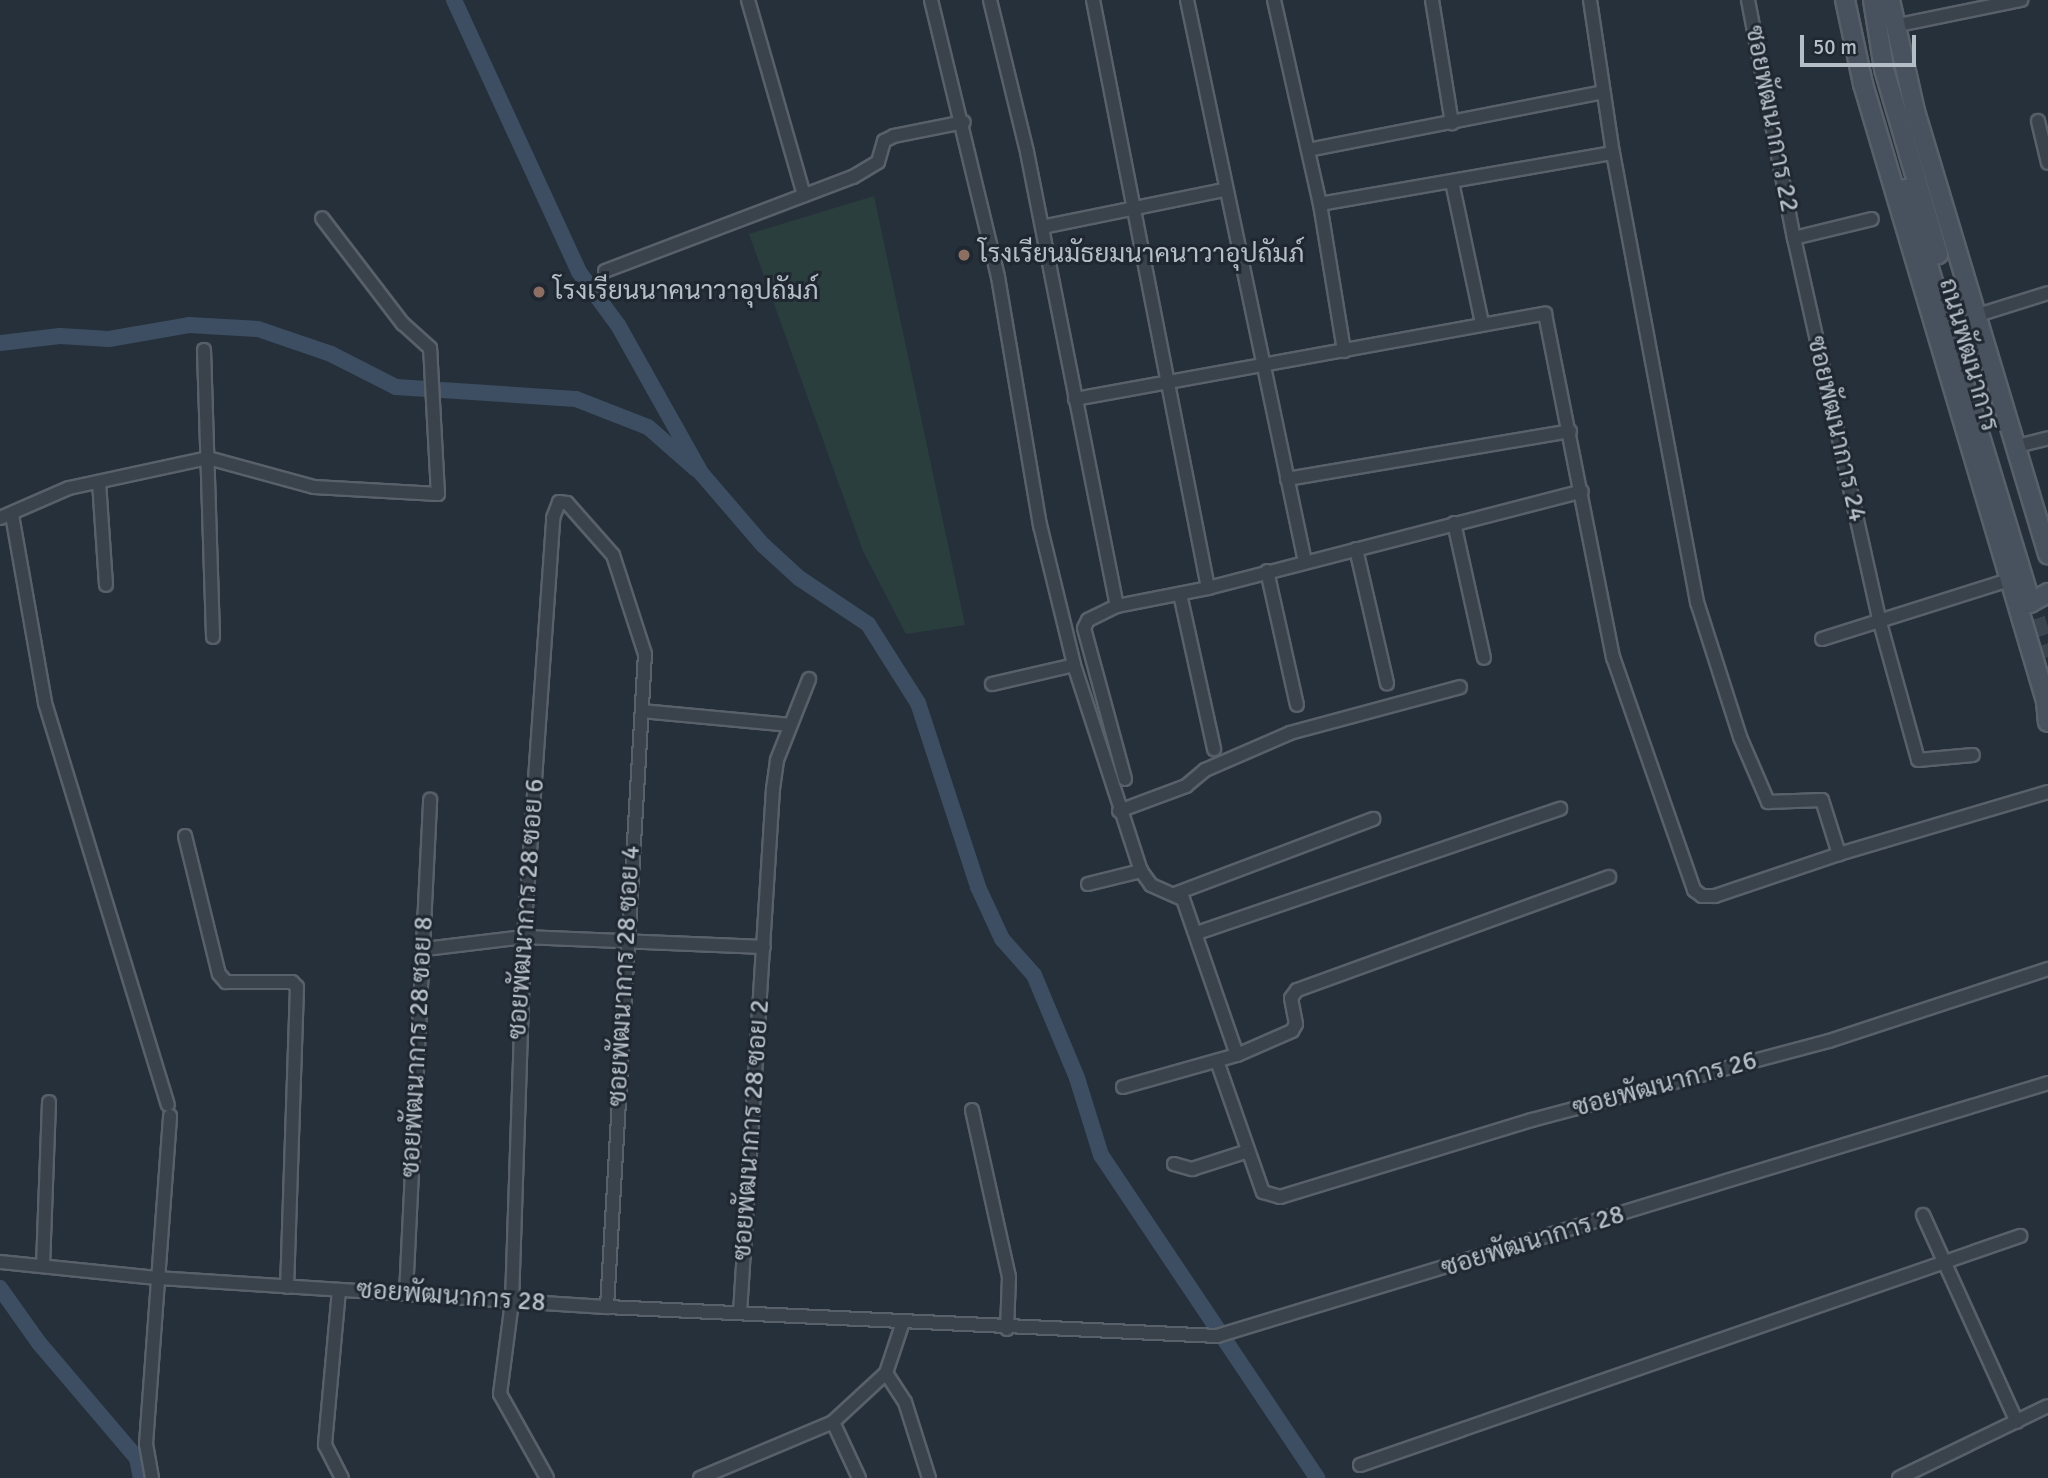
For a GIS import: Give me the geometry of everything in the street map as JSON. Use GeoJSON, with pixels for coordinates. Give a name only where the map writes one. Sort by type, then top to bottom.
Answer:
{"type":"FeatureCollection","features":[{"type":"Feature","properties":{"kind":"main road","name":"ถนนพัฒนาการ"},"geometry":{"type":"LineString","coordinates":[[1845,0],[1863,84],[2027,590]]}},
{"type":"Feature","properties":{"kind":"main road","name":"ถนนพัฒนาการ"},"geometry":{"type":"LineString","coordinates":[[1856,0],[1879,103],[2027,590]]}},
{"type":"Feature","properties":{"kind":"main road","name":"ถนนพัฒนาการ"},"geometry":{"type":"LineString","coordinates":[[1873,0],[1892,100],[2027,590],[2048,722]]}},
{"type":"Feature","properties":{"kind":"main road","name":"ถนนพัฒนาการ"},"geometry":{"type":"LineString","coordinates":[[1890,0],[1912,100],[2048,554]]}},
{"type":"Feature","properties":{"kind":"street"},"geometry":{"type":"LineString","coordinates":[[748,0],[804,195]]}},
{"type":"Feature","properties":{"kind":"street"},"geometry":{"type":"LineString","coordinates":[[931,0],[964,122],[998,277],[1040,525],[1074,665],[1119,811],[1141,871],[1151,885],[1177,893],[1373,819]]}},
{"type":"Feature","properties":{"kind":"street"},"geometry":{"type":"LineString","coordinates":[[990,0],[1042,227],[1117,606]]}},
{"type":"Feature","properties":{"kind":"street"},"geometry":{"type":"LineString","coordinates":[[1093,0],[1171,383],[1208,588]]}},
{"type":"Feature","properties":{"kind":"street"},"geometry":{"type":"LineString","coordinates":[[1187,0],[1224,190],[1305,562]]}},
{"type":"Feature","properties":{"kind":"street"},"geometry":{"type":"LineString","coordinates":[[1274,0],[1320,204],[1344,351]]}},
{"type":"Feature","properties":{"kind":"street"},"geometry":{"type":"LineString","coordinates":[[1432,0],[1452,123]]}},
{"type":"Feature","properties":{"kind":"street"},"geometry":{"type":"LineString","coordinates":[[1590,0],[1613,153],[1697,602],[1740,737],[1771,804],[1822,800],[1839,855]]}},
{"type":"Feature","properties":{"kind":"street","name":"ซอยพัฒนาการ 22"},"geometry":{"type":"LineString","coordinates":[[1748,0],[1794,238]]}},
{"type":"Feature","properties":{"kind":"street"},"geometry":{"type":"LineString","coordinates":[[1894,26],[1971,6],[2021,0]]}},
{"type":"Feature","properties":{"kind":"street"},"geometry":{"type":"LineString","coordinates":[[1308,150],[1603,92]]}},
{"type":"Feature","properties":{"kind":"street"},"geometry":{"type":"LineString","coordinates":[[2038,121],[2048,163]]}},
{"type":"Feature","properties":{"kind":"street"},"geometry":{"type":"LineString","coordinates":[[605,271],[871,168],[889,138],[964,122]]}},
{"type":"Feature","properties":{"kind":"street"},"geometry":{"type":"LineString","coordinates":[[1320,204],[1613,153]]}},
{"type":"Feature","properties":{"kind":"street"},"geometry":{"type":"LineString","coordinates":[[1452,182],[1482,323]]}},
{"type":"Feature","properties":{"kind":"street"},"geometry":{"type":"LineString","coordinates":[[1042,227],[1224,190]]}},
{"type":"Feature","properties":{"kind":"street"},"geometry":{"type":"LineString","coordinates":[[152,1478],[146,1444],[169,1111],[45,703],[6,517],[69,488],[208,458],[314,487],[438,494],[430,348],[403,324],[322,218]]}},
{"type":"Feature","properties":{"kind":"street"},"geometry":{"type":"LineString","coordinates":[[1794,238],[1872,219]]}},
{"type":"Feature","properties":{"kind":"street","name":"ซอยพัฒนาการ 24"},"geometry":{"type":"LineString","coordinates":[[1794,238],[1879,619],[1919,762],[1973,755]]}},
{"type":"Feature","properties":{"kind":"street"},"geometry":{"type":"LineString","coordinates":[[1978,315],[2048,293]]}},
{"type":"Feature","properties":{"kind":"street"},"geometry":{"type":"LineString","coordinates":[[1074,399],[1263,368],[1531,314],[1549,318],[1613,657],[1694,890],[1702,896],[1715,896],[1839,855],[2048,792]]}},
{"type":"Feature","properties":{"kind":"street"},"geometry":{"type":"LineString","coordinates":[[204,350],[213,637]]}},
{"type":"Feature","properties":{"kind":"street"},"geometry":{"type":"LineString","coordinates":[[1287,479],[1570,431]]}},
{"type":"Feature","properties":{"kind":"street"},"geometry":{"type":"LineString","coordinates":[[2017,446],[2048,438]]}},
{"type":"Feature","properties":{"kind":"street"},"geometry":{"type":"LineString","coordinates":[[99,482],[106,585]]}},
{"type":"Feature","properties":{"kind":"street"},"geometry":{"type":"LineString","coordinates":[[1125,779],[1084,628],[1088,620],[1117,606],[1208,588],[1582,491]]}},
{"type":"Feature","properties":{"kind":"street","name":"ซอยพัฒนาการ 28 ซอย 4"},"geometry":{"type":"LineString","coordinates":[[553,518],[559,502],[567,503],[613,555],[644,646],[607,1307]]}},
{"type":"Feature","properties":{"kind":"street","name":"ซอยพัฒนาการ 28 ซอย 6"},"geometry":{"type":"LineString","coordinates":[[547,1478],[500,1399],[512,1301],[524,937],[553,518]]}},
{"type":"Feature","properties":{"kind":"street"},"geometry":{"type":"LineString","coordinates":[[1454,523],[1484,657]]}},
{"type":"Feature","properties":{"kind":"street"},"geometry":{"type":"LineString","coordinates":[[1356,549],[1387,683]]}},
{"type":"Feature","properties":{"kind":"street"},"geometry":{"type":"LineString","coordinates":[[1267,571],[1297,705]]}},
{"type":"Feature","properties":{"kind":"street"},"geometry":{"type":"LineString","coordinates":[[1822,639],[1879,619],[2027,590]]}},
{"type":"Feature","properties":{"kind":"street"},"geometry":{"type":"LineString","coordinates":[[1180,594],[1214,749]]}},
{"type":"Feature","properties":{"kind":"street"},"geometry":{"type":"LineString","coordinates":[[992,684],[1074,665]]}},
{"type":"Feature","properties":{"kind":"street","name":"ซอยพัฒนาการ 28 ซอย 2"},"geometry":{"type":"LineString","coordinates":[[740,1313],[773,789],[790,724],[809,679]]}},
{"type":"Feature","properties":{"kind":"street"},"geometry":{"type":"LineString","coordinates":[[1119,811],[1186,786],[1205,770],[1268,741],[1460,687]]}},
{"type":"Feature","properties":{"kind":"street"},"geometry":{"type":"LineString","coordinates":[[642,710],[790,724]]}},
{"type":"Feature","properties":{"kind":"street","name":"ซอยพัฒนาการ 28 ซอย 8"},"geometry":{"type":"LineString","coordinates":[[406,1294],[425,949],[430,800]]}},
{"type":"Feature","properties":{"kind":"street"},"geometry":{"type":"LineString","coordinates":[[1197,933],[1560,808]]}},
{"type":"Feature","properties":{"kind":"street"},"geometry":{"type":"LineString","coordinates":[[185,836],[219,974],[226,982],[292,982],[297,987],[287,1287]]}},
{"type":"Feature","properties":{"kind":"street"},"geometry":{"type":"LineString","coordinates":[[1088,884],[1141,871]]}},
{"type":"Feature","properties":{"kind":"street"},"geometry":{"type":"LineString","coordinates":[[1123,1087],[1237,1055],[1292,1031],[1296,1024],[1291,998],[1297,990],[1609,877]]}},
{"type":"Feature","properties":{"kind":"street"},"geometry":{"type":"LineString","coordinates":[[1177,893],[1197,933],[1237,1055]]}},
{"type":"Feature","properties":{"kind":"street"},"geometry":{"type":"LineString","coordinates":[[425,949],[524,937],[626,938],[764,947]]}},
{"type":"Feature","properties":{"kind":"street","name":"ซอยพัฒนาการ 26"},"geometry":{"type":"LineString","coordinates":[[1248,1151],[1263,1192],[1280,1197],[1532,1120],[1829,1041],[2048,969]]}},
{"type":"Feature","properties":{"kind":"street"},"geometry":{"type":"LineString","coordinates":[[1174,1164],[1192,1169],[1248,1151],[1217,1061]]}},
{"type":"Feature","properties":{"kind":"street","name":"ซอยพัฒนาการ 28"},"geometry":{"type":"LineString","coordinates":[[0,1262],[158,1278],[607,1307],[1007,1329],[1217,1336],[1245,1330],[2048,1083]]}},
{"type":"Feature","properties":{"kind":"street"},"geometry":{"type":"LineString","coordinates":[[43,1266],[49,1102]]}},
{"type":"Feature","properties":{"kind":"street"},"geometry":{"type":"LineString","coordinates":[[972,1110],[1009,1277],[1007,1329]]}},
{"type":"Feature","properties":{"kind":"street"},"geometry":{"type":"LineString","coordinates":[[1923,1215],[1942,1263],[2017,1422]]}},
{"type":"Feature","properties":{"kind":"street"},"geometry":{"type":"LineString","coordinates":[[1360,1465],[2020,1236]]}},
{"type":"Feature","properties":{"kind":"street"},"geometry":{"type":"LineString","coordinates":[[339,1290],[325,1445],[342,1478]]}},
{"type":"Feature","properties":{"kind":"street"},"geometry":{"type":"LineString","coordinates":[[705,1477],[833,1422],[886,1373],[903,1322]]}},
{"type":"Feature","properties":{"kind":"street"},"geometry":{"type":"LineString","coordinates":[[886,1373],[905,1402],[929,1478]]}},
{"type":"Feature","properties":{"kind":"street"},"geometry":{"type":"LineString","coordinates":[[1899,1478],[2048,1406]]}},
{"type":"Feature","properties":{"kind":"street"},"geometry":{"type":"LineString","coordinates":[[833,1422],[859,1478]]}},
{"type":"Feature","properties":{"kind":"shaded area"},"geometry":{"type":"Polygon","coordinates":[[[874,196],[965,625],[906,634],[863,551],[749,234],[874,196]]]}},
{"type":"Feature","properties":{"kind":"waterway"},"geometry":{"type":"LineString","coordinates":[[454,0],[579,272],[618,325],[701,473],[763,545],[799,578],[868,624],[918,703],[978,887],[1002,939],[1034,975],[1077,1078],[1101,1155],[1317,1478]]}},
{"type":"Feature","properties":{"kind":"waterway"},"geometry":{"type":"LineString","coordinates":[[0,343],[60,336],[109,339],[189,325],[258,329],[331,354],[396,387],[576,399],[648,427],[696,469]]}},
{"type":"Feature","properties":{"kind":"waterway"},"geometry":{"type":"LineString","coordinates":[[0,1288],[39,1343],[137,1458],[141,1478]]}},
{"type":"Feature","properties":{"kind":"tunnel"},"geometry":{"type":"LineString","coordinates":[[2028,593],[2048,657]]}},
{"type":"Feature","properties":{"kind":"place","name":"โรงเรียนมัธยมนาคนาวาอุปถัมภ์"},"geometry":{"type":"Point","coordinates":[964,255]}},
{"type":"Feature","properties":{"kind":"place","name":"โรงเรียนนาคนาวาอุปถัมภ์"},"geometry":{"type":"Point","coordinates":[539,292]}}]}
